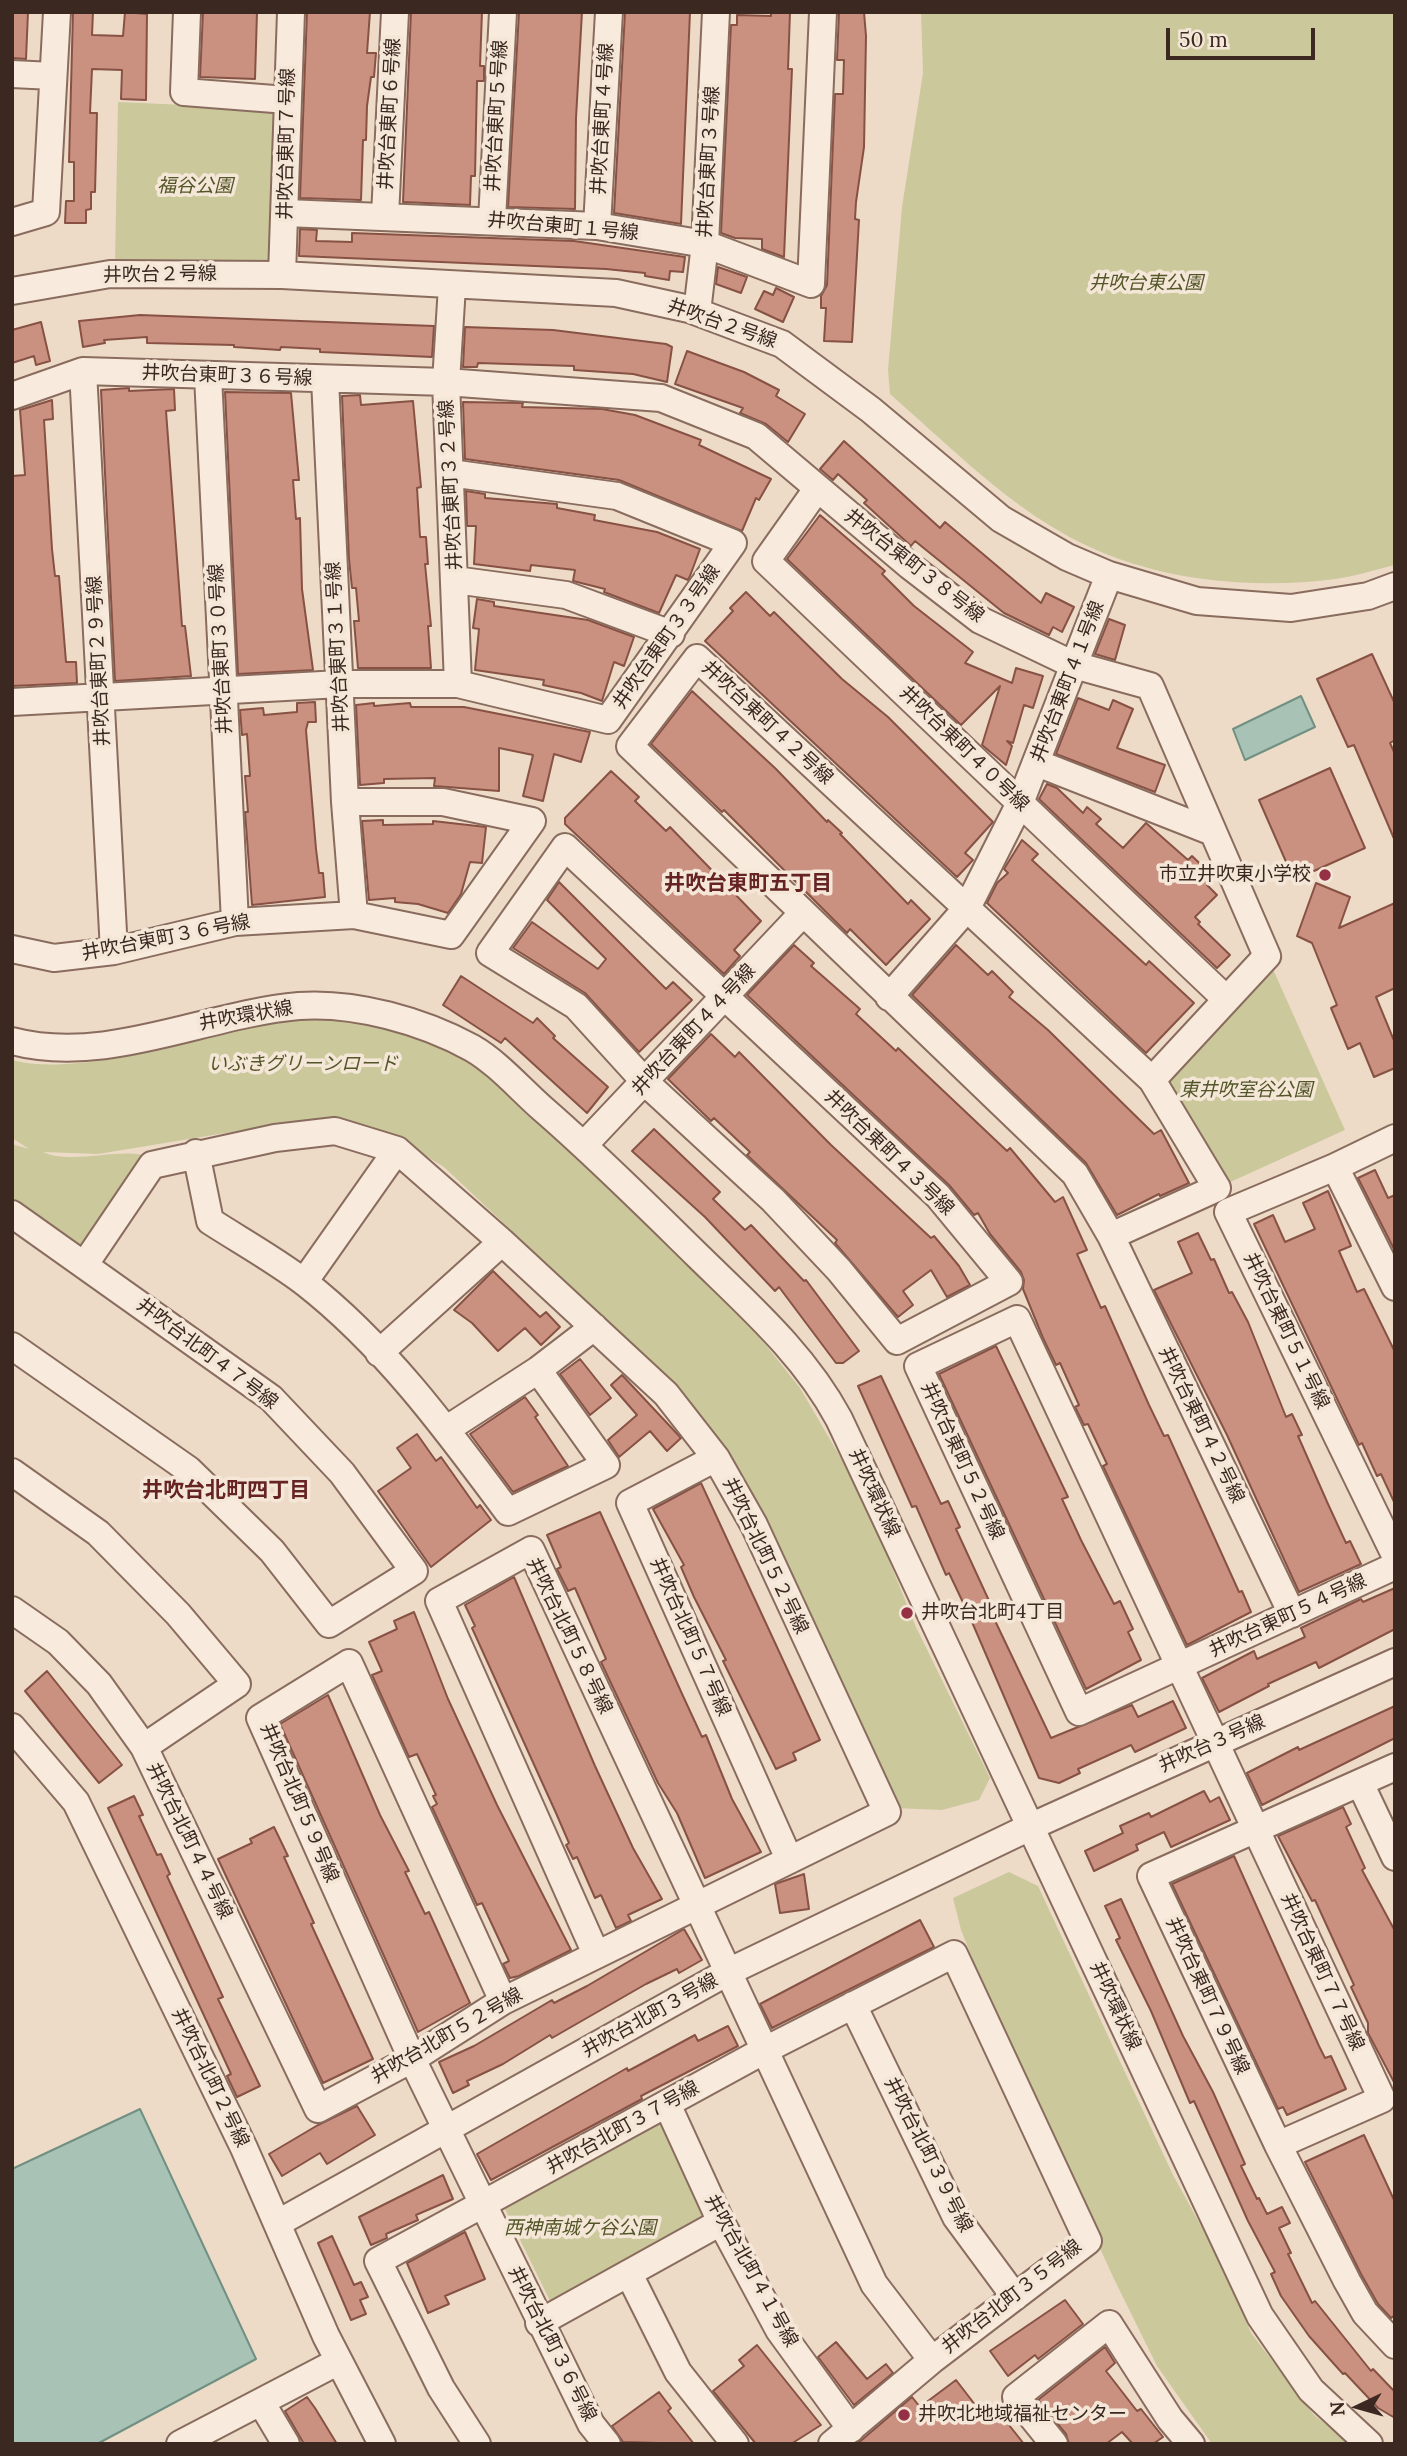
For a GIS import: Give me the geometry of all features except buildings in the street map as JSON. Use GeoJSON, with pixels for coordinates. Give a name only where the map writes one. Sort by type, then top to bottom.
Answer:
{"type":"FeatureCollection","features":[{"type":"Feature","properties":{"kind":"street"},"geometry":{"type":"LineString","coordinates":[[12,222],[46,212],[57,12]]}},
{"type":"Feature","properties":{"kind":"street"},"geometry":{"type":"LineString","coordinates":[[187,12],[184,92],[287,100]]}},
{"type":"Feature","properties":{"kind":"street","name":"井吹台東町７号線"},"geometry":{"type":"LineString","coordinates":[[282,275],[291,12]]}},
{"type":"Feature","properties":{"kind":"street","name":"井吹台東町６号線"},"geometry":{"type":"LineString","coordinates":[[385,216],[395,12]]}},
{"type":"Feature","properties":{"kind":"street","name":"井吹台東町５号線"},"geometry":{"type":"LineString","coordinates":[[492,220],[503,12]]}},
{"type":"Feature","properties":{"kind":"street","name":"井吹台東町４号線"},"geometry":{"type":"LineString","coordinates":[[597,226],[609,12]]}},
{"type":"Feature","properties":{"kind":"street","name":"井吹台東町３号線"},"geometry":{"type":"LineString","coordinates":[[697,312],[705,244],[716,12]]}},
{"type":"Feature","properties":{"kind":"street","name":"井吹台東町１号線"},"geometry":{"type":"LineString","coordinates":[[286,213],[597,226],[705,244],[811,284],[823,12]]}},
{"type":"Feature","properties":{"kind":"street"},"geometry":{"type":"LineString","coordinates":[[12,74],[53,76]]}},
{"type":"Feature","properties":{"kind":"street","name":"井吹台２号線"},"geometry":{"type":"LineString","coordinates":[[12,291],[110,274],[282,275],[615,293],[697,312],[782,344],[870,410],[1001,519],[1067,557],[1109,575],[1197,601],[1292,607],[1368,596],[1395,586]]}},
{"type":"Feature","properties":{"kind":"street","name":"井吹台東町３２号線"},"geometry":{"type":"LineString","coordinates":[[452,286],[446,382],[458,684]]}},
{"type":"Feature","properties":{"kind":"street","name":"井吹台東町３６号線"},"geometry":{"type":"LineString","coordinates":[[12,396],[83,371],[446,382]]}},
{"type":"Feature","properties":{"kind":"street","name":"井吹台東町２９号線"},"geometry":{"type":"LineString","coordinates":[[83,371],[114,951]]}},
{"type":"Feature","properties":{"kind":"street","name":"井吹台東町３０号線"},"geometry":{"type":"LineString","coordinates":[[208,376],[234,922]]}},
{"type":"Feature","properties":{"kind":"street","name":"井吹台東町３１号線"},"geometry":{"type":"LineString","coordinates":[[325,379],[345,802],[354,915]]}},
{"type":"Feature","properties":{"kind":"street","name":"井吹台東町３８号線"},"geometry":{"type":"LineString","coordinates":[[446,382],[661,398],[756,436],[817,489],[980,620],[1074,665],[1150,686],[1210,831],[1267,956],[1152,1080]]}},
{"type":"Feature","properties":{"kind":"street","name":"井吹台東町３３号線"},"geometry":{"type":"LineString","coordinates":[[12,702],[222,693],[340,684],[458,684],[608,720],[733,543],[617,496],[450,473]]}},
{"type":"Feature","properties":{"kind":"street","name":"井吹台東町４０号線"},"geometry":{"type":"LineString","coordinates":[[817,489],[766,561],[1226,999]]}},
{"type":"Feature","properties":{"kind":"street","name":"井吹台東町４１号線"},"geometry":{"type":"LineString","coordinates":[[889,997],[967,908],[1037,764],[1109,575]]}},
{"type":"Feature","properties":{"kind":"street"},"geometry":{"type":"LineString","coordinates":[[455,580],[566,595],[671,634]]}},
{"type":"Feature","properties":{"kind":"street","name":"井吹台東町４２号線"},"geometry":{"type":"LineString","coordinates":[[1111,1236],[1217,1188],[1152,1080],[697,658],[630,746],[1075,1174],[1111,1236],[1292,1614]]}},
{"type":"Feature","properties":{"kind":"street"},"geometry":{"type":"LineString","coordinates":[[1037,764],[1210,831]]}},
{"type":"Feature","properties":{"kind":"street","name":"井吹台東町３６号線"},"geometry":{"type":"LineString","coordinates":[[12,950],[54,958],[114,951],[234,922],[354,915],[450,936],[532,821],[443,802],[345,802]]}},
{"type":"Feature","properties":{"kind":"street","name":"井吹台東町４３号線"},"geometry":{"type":"LineString","coordinates":[[565,847],[725,996],[938,1196],[1009,1282],[897,1341],[839,1270],[773,1200],[646,1083],[576,1006],[490,953],[565,847]]}},
{"type":"Feature","properties":{"kind":"street","name":"井吹台東町４４号線"},"geometry":{"type":"LineString","coordinates":[[584,1145],[646,1083],[802,914]]}},
{"type":"Feature","properties":{"kind":"street","name":"井吹環状線"},"geometry":{"type":"LineString","coordinates":[[12,1041],[30,1046],[104,1046],[221,1019],[301,1006],[375,1012],[424,1025],[474,1049],[584,1145],[792,1348],[822,1389],[1260,2316],[1311,2390],[1369,2444]]}},
{"type":"Feature","properties":{"kind":"street","name":"井吹台北町５２号線"},"geometry":{"type":"LineString","coordinates":[[85,1264],[152,1165],[196,1153],[275,1138],[335,1131],[397,1150],[502,1242],[666,1394],[716,1458],[754,1525],[887,1812],[503,2001],[412,2059],[318,2109]]}},
{"type":"Feature","properties":{"kind":"street"},"geometry":{"type":"LineString","coordinates":[[1395,1138],[1335,1167],[1395,1287]]}},
{"type":"Feature","properties":{"kind":"street"},"geometry":{"type":"LineString","coordinates":[[304,1283],[397,1150]]}},
{"type":"Feature","properties":{"kind":"street"},"geometry":{"type":"LineString","coordinates":[[196,1153],[210,1221],[304,1283],[379,1353],[447,1429],[508,1513],[606,1465],[538,1370]]}},
{"type":"Feature","properties":{"kind":"street","name":"井吹台東町５１号線"},"geometry":{"type":"LineString","coordinates":[[1335,1167],[1228,1212],[1395,1555]]}},
{"type":"Feature","properties":{"kind":"street","name":"井吹台北町４７号線"},"geometry":{"type":"LineString","coordinates":[[12,1214],[271,1398],[342,1473],[414,1571],[329,1624],[272,1551],[188,1470],[12,1346]]}},
{"type":"Feature","properties":{"kind":"street"},"geometry":{"type":"LineString","coordinates":[[379,1353],[502,1242]]}},
{"type":"Feature","properties":{"kind":"street","name":"井吹台東町５２号線"},"geometry":{"type":"LineString","coordinates":[[1182,1666],[1079,1712],[918,1366],[1017,1319],[1182,1666],[1216,1742]]}},
{"type":"Feature","properties":{"kind":"street"},"geometry":{"type":"LineString","coordinates":[[447,1429],[538,1370],[594,1327]]}},
{"type":"Feature","properties":{"kind":"street","name":"井吹台北町５７号線"},"geometry":{"type":"LineString","coordinates":[[716,1458],[630,1503],[789,1859]]}},
{"type":"Feature","properties":{"kind":"street"},"geometry":{"type":"LineString","coordinates":[[12,1472],[98,1533],[178,1615],[237,1684],[144,1747]]}},
{"type":"Feature","properties":{"kind":"street","name":"井吹台北町５８号線"},"geometry":{"type":"LineString","coordinates":[[596,1954],[439,1601],[531,1550],[726,1973]]}},
{"type":"Feature","properties":{"kind":"street","name":"井吹台東町５４号線"},"geometry":{"type":"LineString","coordinates":[[1182,1666],[1395,1566]]}},
{"type":"Feature","properties":{"kind":"street","name":"井吹台北町４４号線"},"geometry":{"type":"LineString","coordinates":[[12,1609],[58,1642],[99,1684],[144,1747],[318,2109]]}},
{"type":"Feature","properties":{"kind":"street","name":"井吹台北町５９号線"},"geometry":{"type":"LineString","coordinates":[[447,2129],[412,2059],[260,1718],[349,1662],[503,2001]]}},
{"type":"Feature","properties":{"kind":"street","name":"井吹台３号線"},"geometry":{"type":"LineString","coordinates":[[1030,1826],[1395,1662]]}},
{"type":"Feature","properties":{"kind":"street","name":"井吹台北町２号線"},"geometry":{"type":"LineString","coordinates":[[12,1727],[76,1802],[278,2223],[339,2361],[382,2444]]}},
{"type":"Feature","properties":{"kind":"street","name":"井吹台東町７７号線"},"geometry":{"type":"LineString","coordinates":[[1216,1742],[1382,2099],[1278,2145]]}},
{"type":"Feature","properties":{"kind":"street","name":"井吹台東町７９号線"},"geometry":{"type":"LineString","coordinates":[[1395,1767],[1151,1877],[1278,2145],[1365,2313],[1395,2345]]}},
{"type":"Feature","properties":{"kind":"street"},"geometry":{"type":"LineString","coordinates":[[1360,1783],[1395,1857]]}},
{"type":"Feature","properties":{"kind":"street","name":"井吹台北町３号線"},"geometry":{"type":"LineString","coordinates":[[278,2223],[726,1973],[1030,1826]]}},
{"type":"Feature","properties":{"kind":"street","name":"井吹台北町３５号線"},"geometry":{"type":"LineString","coordinates":[[726,1973],[763,2052],[874,2284],[932,2360],[1088,2241],[954,1955],[763,2052]]}},
{"type":"Feature","properties":{"kind":"street","name":"井吹台北町３９号線"},"geometry":{"type":"LineString","coordinates":[[853,2005],[956,2217],[1015,2297]]}},
{"type":"Feature","properties":{"kind":"street","name":"井吹台北町３７号線"},"geometry":{"type":"LineString","coordinates":[[483,2204],[763,2052]]}},
{"type":"Feature","properties":{"kind":"street","name":"井吹台北町４１号線"},"geometry":{"type":"LineString","coordinates":[[667,2104],[721,2222],[779,2330],[841,2436]]}},
{"type":"Feature","properties":{"kind":"street","name":"井吹台北町３６号線"},"geometry":{"type":"LineString","coordinates":[[447,2129],[539,2323],[591,2424],[607,2444]]}},
{"type":"Feature","properties":{"kind":"street"},"geometry":{"type":"LineString","coordinates":[[477,2444],[441,2388],[378,2261],[483,2204]]}},
{"type":"Feature","properties":{"kind":"street"},"geometry":{"type":"LineString","coordinates":[[539,2323],[721,2222]]}},
{"type":"Feature","properties":{"kind":"street"},"geometry":{"type":"LineString","coordinates":[[629,2274],[678,2372],[734,2444]]}},
{"type":"Feature","properties":{"kind":"street"},"geometry":{"type":"LineString","coordinates":[[1054,2444],[1016,2398],[1109,2324],[1170,2419],[1191,2444]]}},
{"type":"Feature","properties":{"kind":"street"},"geometry":{"type":"LineString","coordinates":[[841,2436],[932,2360]]}},
{"type":"Feature","properties":{"kind":"street"},"geometry":{"type":"LineString","coordinates":[[180,2444],[339,2361]]}},
{"type":"Feature","properties":{"kind":"street"},"geometry":{"type":"LineString","coordinates":[[261,2402],[286,2444]]}},
{"type":"Feature","properties":{"kind":"green space","name":"井吹台東公園"},"geometry":{"type":"Polygon","coordinates":[[[921,12],[1395,12],[1395,565],[1336,579],[1258,583],[1189,577],[1122,560],[1090,547],[1036,517],[972,467],[890,394],[888,370],[902,207],[923,73],[921,12]]]}},
{"type":"Feature","properties":{"kind":"green space","name":"福谷公園"},"geometry":{"type":"Polygon","coordinates":[[[118,102],[276,109],[272,267],[115,264],[118,102]]]}},
{"type":"Feature","properties":{"kind":"green space","name":"東井吹室谷公園"},"geometry":{"type":"Polygon","coordinates":[[[1267,956],[1345,1130],[1217,1188],[1152,1080],[1267,956]]]}},
{"type":"Feature","properties":{"kind":"green space","name":"いぶきグリーンロード"},"geometry":{"type":"Polygon","coordinates":[[[301,1006],[387,1024],[465,1058],[547,1122],[657,1227],[750,1325],[800,1388],[863,1496],[916,1627],[990,1778],[979,1800],[942,1810],[894,1808],[690,1408],[618,1331],[444,1167],[400,1140],[354,1122],[305,1123],[256,1128],[98,1154],[43,1152],[69,1157],[128,1154],[149,1158],[82,1255],[12,1205],[12,1144],[29,1149],[12,1138],[12,1060],[42,1064],[116,1058],[197,1038],[301,1006]]]}},
{"type":"Feature","properties":{"kind":"green space"},"geometry":{"type":"Polygon","coordinates":[[[1009,1872],[1038,1886],[1173,2175],[1221,2262],[1251,2333],[1314,2415],[1350,2444],[1212,2444],[1157,2366],[1016,2066],[961,1930],[953,1898],[1009,1872]]]}},
{"type":"Feature","properties":{"kind":"green space","name":"西神南城ケ谷公園"},"geometry":{"type":"Polygon","coordinates":[[[671,2116],[708,2218],[553,2307],[504,2207],[671,2116]]]}},
{"type":"Feature","properties":{"kind":"shaded area"},"geometry":{"type":"Polygon","coordinates":[[[1301,696],[1315,727],[1245,760],[1233,729],[1301,696]]]}},
{"type":"Feature","properties":{"kind":"shaded area"},"geometry":{"type":"Polygon","coordinates":[[[140,2109],[256,2359],[97,2444],[12,2444],[12,2169],[140,2109]]]}},
{"type":"Feature","properties":{"kind":"place","name":"市立井吹東小学校"},"geometry":{"type":"Point","coordinates":[1325,875]}},
{"type":"Feature","properties":{"kind":"place","name":"井吹台北町4丁目"},"geometry":{"type":"Point","coordinates":[907,1613]}},
{"type":"Feature","properties":{"kind":"place","name":"井吹北地域福祉センター"},"geometry":{"type":"Point","coordinates":[904,2415]}},
{"type":"Feature","properties":{"kind":"district","name":"井吹台東町五丁目"},"geometry":{"type":"Point","coordinates":[748,884]}},
{"type":"Feature","properties":{"kind":"district","name":"井吹台北町四丁目"},"geometry":{"type":"Point","coordinates":[226,1491]}}]}
